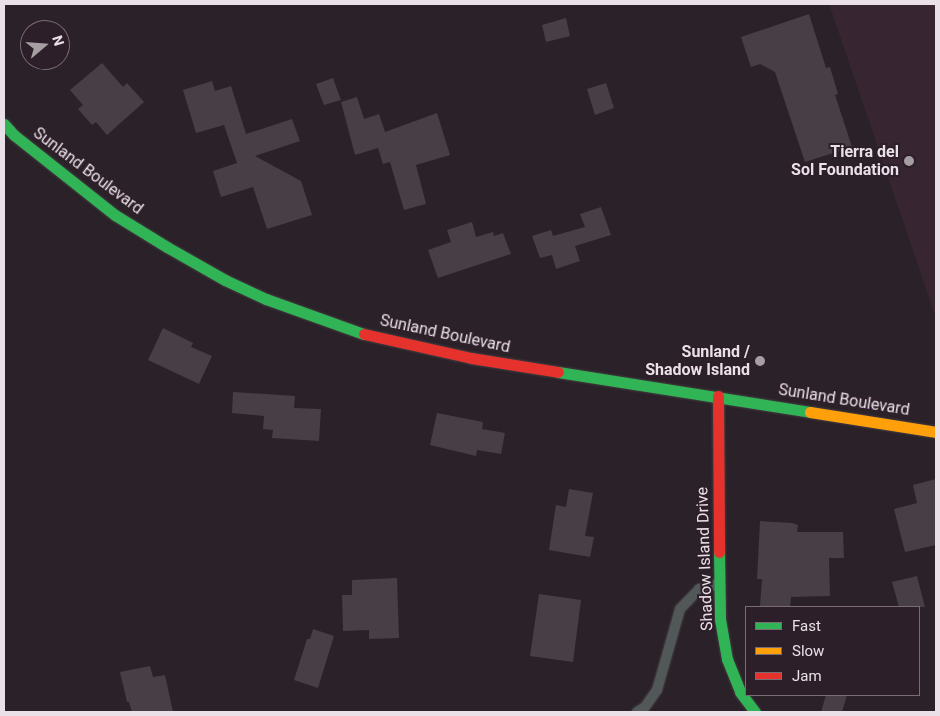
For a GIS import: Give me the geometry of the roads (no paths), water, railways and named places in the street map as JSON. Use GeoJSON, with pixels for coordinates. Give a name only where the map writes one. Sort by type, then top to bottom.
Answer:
{"type":"FeatureCollection","features":[{"type":"Feature","properties":{"kind":"main road","name":"Sunland Boulevard"},"geometry":{"type":"LineString","coordinates":[[4,124],[14,135],[114,215],[225,280],[275,302],[361,333],[472,358],[936,432]]}},
{"type":"Feature","properties":{"kind":"main road","name":"Shadow Island Drive"},"geometry":{"type":"LineString","coordinates":[[718,396],[720,620],[727,660],[740,692],[755,712]]}},
{"type":"Feature","properties":{"kind":"lane"},"geometry":{"type":"LineString","coordinates":[[637,712],[645,707],[657,690],[680,609],[699,589],[720,583]]}},
{"type":"Feature","properties":{"kind":"place","name":"Tierra del Sol Foundation"},"geometry":{"type":"Point","coordinates":[909,161]}},
{"type":"Feature","properties":{"kind":"place","name":"Sunland / Shadow Island"},"geometry":{"type":"Point","coordinates":[760,361]}}]}
